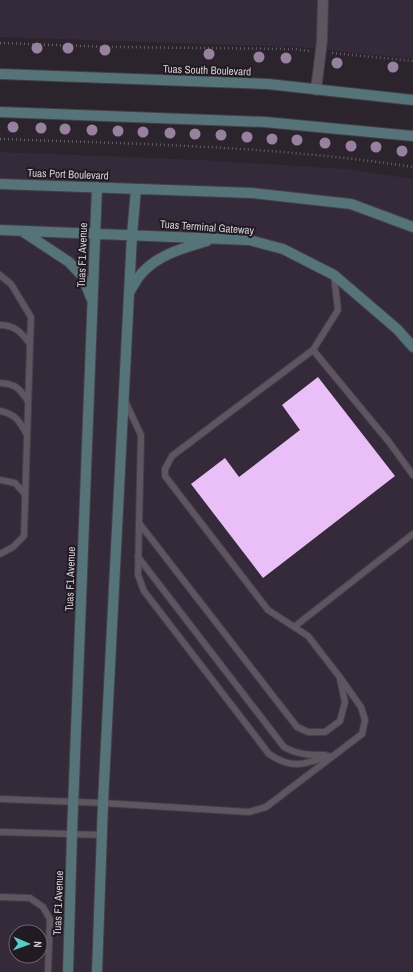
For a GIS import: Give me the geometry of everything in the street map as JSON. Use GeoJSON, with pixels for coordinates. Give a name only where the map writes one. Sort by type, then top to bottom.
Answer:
{"type":"FeatureCollection","features":[{"type":"Feature","properties":{"kind":"street"},"geometry":{"type":"LineString","coordinates":[[316,90],[321,52],[323,0]]}},
{"type":"Feature","properties":{"kind":"street","name":"Tuas South Boulevard"},"geometry":{"type":"LineString","coordinates":[[0,74],[268,84],[413,100]]}},
{"type":"Feature","properties":{"kind":"street"},"geometry":{"type":"LineString","coordinates":[[0,112],[265,122],[413,136]]}},
{"type":"Feature","properties":{"kind":"street","name":"Tuas Port Boulevard"},"geometry":{"type":"LineString","coordinates":[[0,184],[136,189]]}},
{"type":"Feature","properties":{"kind":"street","name":"Tuas F1 Avenue"},"geometry":{"type":"LineString","coordinates":[[68,972],[97,187]]}},
{"type":"Feature","properties":{"kind":"street"},"geometry":{"type":"LineString","coordinates":[[97,972],[103,803],[132,235],[136,189],[252,193],[351,204],[413,227]]}},
{"type":"Feature","properties":{"kind":"street"},"geometry":{"type":"LineString","coordinates":[[0,230],[132,235]]}},
{"type":"Feature","properties":{"kind":"street"},"geometry":{"type":"LineString","coordinates":[[22,231],[69,262],[83,277],[93,302]]}},
{"type":"Feature","properties":{"kind":"street","name":"Tuas Terminal Gateway"},"geometry":{"type":"LineString","coordinates":[[132,235],[249,240],[283,249],[334,275],[397,329],[413,347]]}},
{"type":"Feature","properties":{"kind":"street"},"geometry":{"type":"LineString","coordinates":[[129,292],[142,272],[157,260],[177,250],[215,239]]}},
{"type":"Feature","properties":{"kind":"lane"},"geometry":{"type":"LineString","coordinates":[[0,275],[11,284],[31,317],[24,536],[13,547],[0,554]]}},
{"type":"Feature","properties":{"kind":"lane"},"geometry":{"type":"LineString","coordinates":[[0,799],[103,803],[249,812],[266,807],[362,734],[365,720],[361,707],[339,676],[308,636],[268,610],[165,476],[165,469],[172,456],[313,350],[338,310],[334,275]]}},
{"type":"Feature","properties":{"kind":"lane"},"geometry":{"type":"LineString","coordinates":[[0,325],[8,325],[21,332],[30,344]]}},
{"type":"Feature","properties":{"kind":"lane"},"geometry":{"type":"LineString","coordinates":[[313,350],[389,442],[413,475]]}},
{"type":"Feature","properties":{"kind":"lane"},"geometry":{"type":"LineString","coordinates":[[0,383],[10,383],[20,388],[28,401]]}},
{"type":"Feature","properties":{"kind":"lane"},"geometry":{"type":"LineString","coordinates":[[124,398],[141,435],[138,575],[144,591],[269,754],[279,761],[291,765],[306,763],[333,755]]}},
{"type":"Feature","properties":{"kind":"lane"},"geometry":{"type":"LineString","coordinates":[[0,411],[12,414],[20,422],[27,437]]}},
{"type":"Feature","properties":{"kind":"lane"},"geometry":{"type":"LineString","coordinates":[[0,480],[15,483],[26,494]]}},
{"type":"Feature","properties":{"kind":"lane"},"geometry":{"type":"LineString","coordinates":[[139,523],[297,727],[308,732],[325,732],[340,721],[345,702],[339,676]]}},
{"type":"Feature","properties":{"kind":"lane"},"geometry":{"type":"LineString","coordinates":[[294,627],[413,534]]}},
{"type":"Feature","properties":{"kind":"lane"},"geometry":{"type":"LineString","coordinates":[[138,557],[284,747],[308,756],[333,755]]}},
{"type":"Feature","properties":{"kind":"lane"},"geometry":{"type":"LineString","coordinates":[[0,832],[102,835]]}},
{"type":"Feature","properties":{"kind":"lane"},"geometry":{"type":"LineString","coordinates":[[0,897],[30,898],[43,907],[50,919],[48,972]]}},
{"type":"Feature","properties":{"kind":"path"},"geometry":{"type":"LineString","coordinates":[[0,43],[110,47],[294,49],[413,61]]}},
{"type":"Feature","properties":{"kind":"path"},"geometry":{"type":"LineString","coordinates":[[0,139],[201,146],[361,159],[413,167]]}},
{"type":"Feature","properties":{"kind":"shaded area"},"geometry":{"type":"Polygon","coordinates":[[[0,0],[413,0],[413,59],[299,47],[0,37],[0,0]]]}},
{"type":"Feature","properties":{"kind":"shaded area"},"geometry":{"type":"Polygon","coordinates":[[[0,152],[200,160],[348,169],[413,179],[413,972],[0,972],[0,152]]]}},
{"type":"Feature","properties":{"kind":"building"},"geometry":{"type":"Polygon","coordinates":[[[318,377],[395,476],[263,578],[191,484],[225,458],[239,477],[300,430],[282,405],[318,377]]]}}]}
